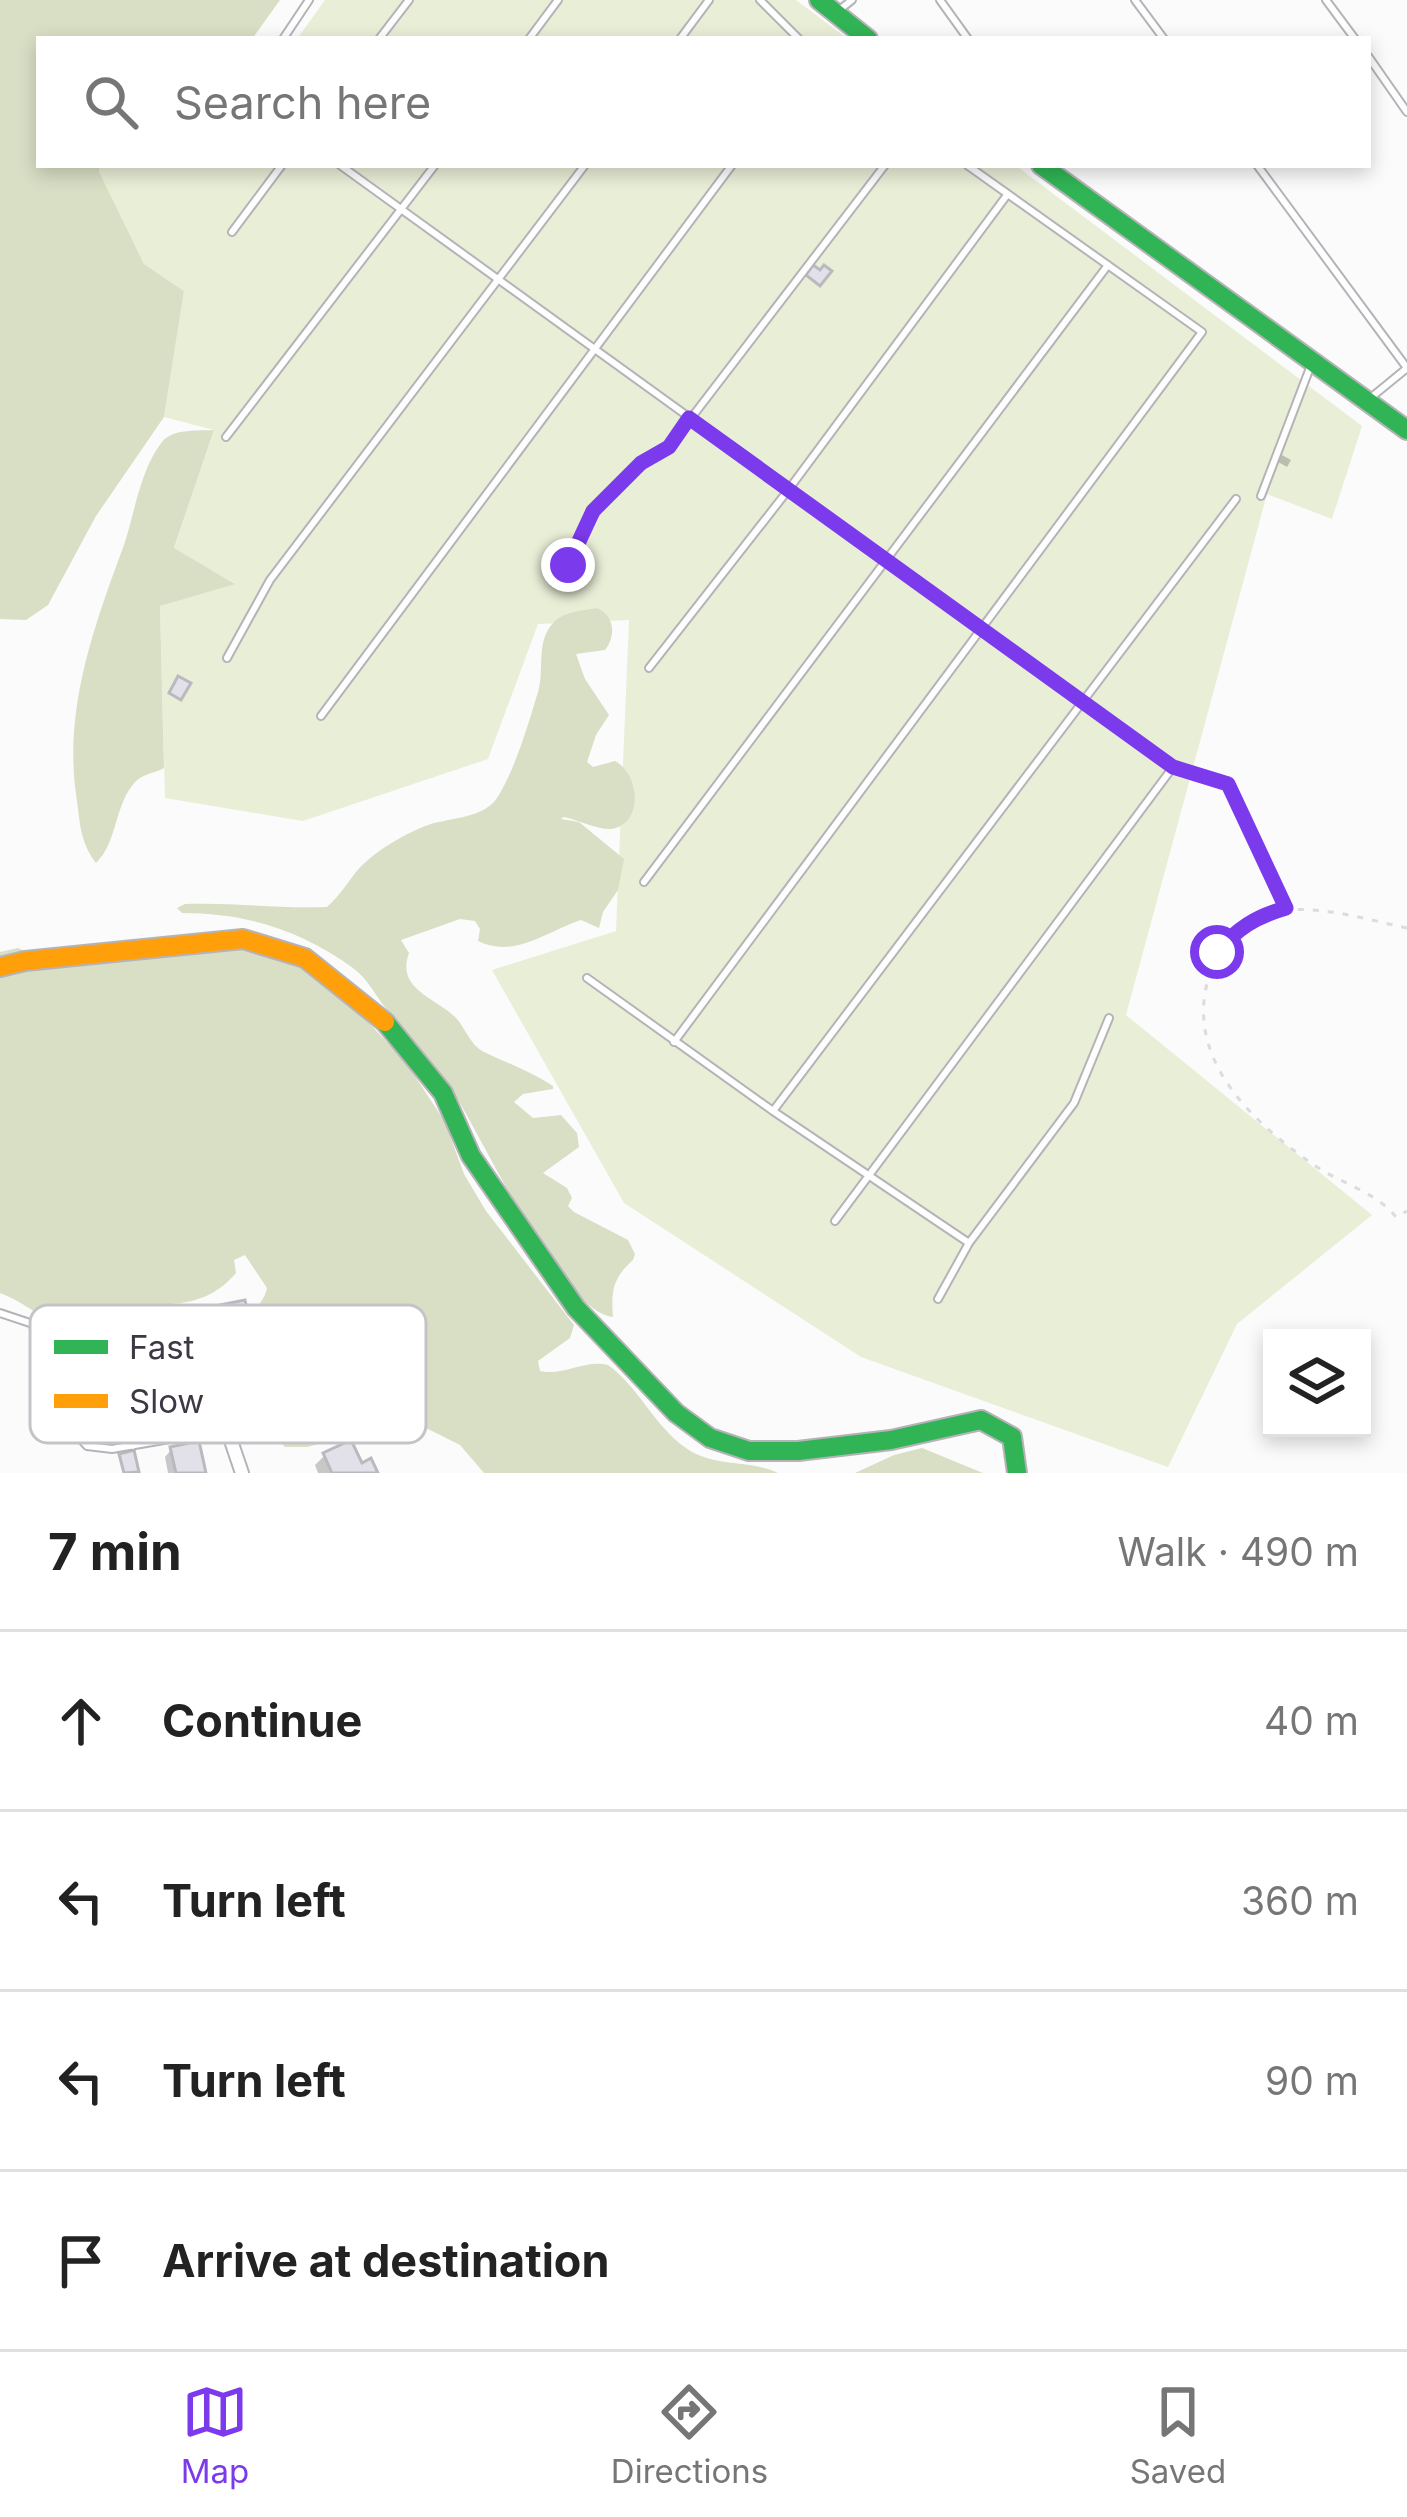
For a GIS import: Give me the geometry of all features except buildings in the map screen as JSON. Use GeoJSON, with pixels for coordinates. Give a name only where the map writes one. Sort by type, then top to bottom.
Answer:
{"type":"FeatureCollection","features":[{"type":"Feature","properties":{"kind":"street"},"geometry":{"type":"LineString","coordinates":[[819,0],[864,36]]}},
{"type":"Feature","properties":{"kind":"street"},"geometry":{"type":"LineString","coordinates":[[1045,168],[1407,430]]}},
{"type":"Feature","properties":{"kind":"street"},"geometry":{"type":"LineString","coordinates":[[0,967],[242,939],[305,958],[386,1023],[443,1093],[471,1156],[576,1308],[676,1413],[710,1438],[749,1451],[798,1450],[891,1440],[981,1420],[1012,1437],[1018,1473]]}},
{"type":"Feature","properties":{"kind":"street"},"geometry":{"type":"LineString","coordinates":[[232,1443],[242,1473]]}},
{"type":"Feature","properties":{"kind":"lane"},"geometry":{"type":"LineString","coordinates":[[285,36],[309,0]]}},
{"type":"Feature","properties":{"kind":"lane"},"geometry":{"type":"LineString","coordinates":[[381,36],[409,0]]}},
{"type":"Feature","properties":{"kind":"lane"},"geometry":{"type":"LineString","coordinates":[[531,36],[558,0]]}},
{"type":"Feature","properties":{"kind":"lane"},"geometry":{"type":"LineString","coordinates":[[682,36],[709,0]]}},
{"type":"Feature","properties":{"kind":"lane"},"geometry":{"type":"LineString","coordinates":[[760,0],[796,36]]}},
{"type":"Feature","properties":{"kind":"lane"},"geometry":{"type":"LineString","coordinates":[[835,14],[853,0]]}},
{"type":"Feature","properties":{"kind":"lane"},"geometry":{"type":"LineString","coordinates":[[940,0],[966,36]]}},
{"type":"Feature","properties":{"kind":"lane"},"geometry":{"type":"LineString","coordinates":[[1136,0],[1162,36]]}},
{"type":"Feature","properties":{"kind":"lane"},"geometry":{"type":"LineString","coordinates":[[1326,0],[1353,36]]}},
{"type":"Feature","properties":{"kind":"lane"},"geometry":{"type":"LineString","coordinates":[[1371,60],[1407,112]]}},
{"type":"Feature","properties":{"kind":"lane"},"geometry":{"type":"LineString","coordinates":[[232,232],[280,168]]}},
{"type":"Feature","properties":{"kind":"lane"},"geometry":{"type":"LineString","coordinates":[[344,168],[1173,767],[835,1221]]}},
{"type":"Feature","properties":{"kind":"lane"},"geometry":{"type":"LineString","coordinates":[[226,437],[433,168]]}},
{"type":"Feature","properties":{"kind":"lane"},"geometry":{"type":"LineString","coordinates":[[226,658],[270,580],[583,168]]}},
{"type":"Feature","properties":{"kind":"lane"},"geometry":{"type":"LineString","coordinates":[[322,716],[730,168]]}},
{"type":"Feature","properties":{"kind":"lane"},"geometry":{"type":"LineString","coordinates":[[568,565],[593,511],[641,463],[669,447],[883,168]]}},
{"type":"Feature","properties":{"kind":"lane"},"geometry":{"type":"LineString","coordinates":[[674,1042],[1202,332],[971,168]]}},
{"type":"Feature","properties":{"kind":"lane"},"geometry":{"type":"LineString","coordinates":[[1259,168],[1407,368],[1366,401]]}},
{"type":"Feature","properties":{"kind":"lane"},"geometry":{"type":"LineString","coordinates":[[649,668],[1007,195]]}},
{"type":"Feature","properties":{"kind":"lane"},"geometry":{"type":"LineString","coordinates":[[644,882],[1108,265]]}},
{"type":"Feature","properties":{"kind":"lane"},"geometry":{"type":"LineString","coordinates":[[1261,496],[1312,362]]}},
{"type":"Feature","properties":{"kind":"lane"},"geometry":{"type":"LineString","coordinates":[[773,1111],[1236,499]]}},
{"type":"Feature","properties":{"kind":"lane"},"geometry":{"type":"LineString","coordinates":[[587,978],[969,1243]]}},
{"type":"Feature","properties":{"kind":"lane"},"geometry":{"type":"LineString","coordinates":[[938,1299],[969,1243],[1074,1102],[1109,1018]]}},
{"type":"Feature","properties":{"kind":"lane"},"geometry":{"type":"LineString","coordinates":[[0,1313],[30,1324]]}},
{"type":"Feature","properties":{"kind":"lane"},"geometry":{"type":"LineString","coordinates":[[84,1443],[98,1449],[150,1443]]}},
{"type":"Feature","properties":{"kind":"path"},"geometry":{"type":"LineString","coordinates":[[1173,767],[1228,784],[1286,908]]}},
{"type":"Feature","properties":{"kind":"path"},"geometry":{"type":"LineString","coordinates":[[1407,928],[1312,909],[1286,908],[1258,916],[1234,932],[1217,952],[1208,972],[1203,1007],[1206,1036],[1218,1071],[1252,1114],[1313,1166],[1385,1204],[1396,1217],[1407,1211]]}},
{"type":"Feature","properties":{"kind":"green space"},"geometry":{"type":"Polygon","coordinates":[[[0,0],[280,0],[254,36],[36,36],[36,168],[99,168],[144,264],[184,291],[164,417],[96,516],[48,605],[26,620],[0,619],[0,0]]]}},
{"type":"Feature","properties":{"kind":"green space"},"geometry":{"type":"Polygon","coordinates":[[[325,0],[796,0],[844,36],[299,36],[325,0]]]}},
{"type":"Feature","properties":{"kind":"green space"},"geometry":{"type":"Polygon","coordinates":[[[99,168],[1019,168],[1362,426],[1332,519],[1267,494],[1126,1015],[1372,1215],[1237,1324],[1168,1467],[861,1357],[624,1203],[492,970],[616,931],[629,620],[538,624],[488,759],[303,821],[165,798],[160,606],[234,583],[174,549],[214,430],[164,417],[184,291],[144,264],[99,168]]]}},
{"type":"Feature","properties":{"kind":"green space"},"geometry":{"type":"Polygon","coordinates":[[[214,430],[174,548],[235,584],[160,606],[164,768],[139,779],[129,790],[96,863],[81,830],[73,762],[78,699],[92,637],[155,453],[173,434],[214,430]]]}},
{"type":"Feature","properties":{"kind":"green space"},"geometry":{"type":"Polygon","coordinates":[[[597,608],[610,621],[609,645],[605,650],[576,654],[585,679],[609,715],[587,762],[593,767],[615,761],[630,777],[635,799],[629,819],[611,829],[564,817],[561,819],[579,822],[624,859],[618,890],[599,928],[581,920],[505,947],[478,941],[480,929],[475,921],[460,919],[401,940],[409,953],[406,965],[412,983],[454,1016],[479,1049],[553,1086],[523,1094],[514,1102],[533,1118],[561,1115],[577,1133],[579,1147],[543,1173],[567,1188],[572,1198],[568,1206],[574,1212],[628,1240],[635,1254],[615,1285],[613,1317],[592,1307],[569,1285],[522,1215],[447,1082],[359,973],[313,943],[272,926],[228,916],[182,913],[177,908],[185,904],[327,907],[363,865],[388,845],[425,826],[485,809],[499,795],[521,745],[538,692],[548,630],[563,616],[597,608]]]}},
{"type":"Feature","properties":{"kind":"green space"},"geometry":{"type":"Polygon","coordinates":[[[215,943],[285,957],[320,976],[407,1064],[445,1122],[464,1174],[486,1211],[574,1325],[570,1338],[538,1361],[540,1371],[608,1365],[686,1448],[708,1458],[778,1473],[484,1473],[460,1445],[426,1428],[426,1305],[259,1305],[267,1288],[245,1255],[234,1260],[236,1273],[223,1286],[179,1303],[30,1305],[30,1309],[0,1293],[0,952],[18,948],[33,955],[215,943]]]}},
{"type":"Feature","properties":{"kind":"green space"},"geometry":{"type":"Polygon","coordinates":[[[282,1443],[322,1443],[307,1447],[282,1443]]]}},
{"type":"Feature","properties":{"kind":"green space"},"geometry":{"type":"Polygon","coordinates":[[[922,1448],[983,1473],[855,1473],[894,1455],[922,1448]]]}},
{"type":"Feature","properties":{"kind":"traffic: fast"},"geometry":{"type":"LineString","coordinates":[[819,0],[864,36]]}},
{"type":"Feature","properties":{"kind":"traffic: fast"},"geometry":{"type":"LineString","coordinates":[[1045,168],[1407,430]]}},
{"type":"Feature","properties":{"kind":"traffic: fast"},"geometry":{"type":"LineString","coordinates":[[385,1022],[443,1093],[471,1156],[576,1308],[676,1413],[710,1438],[749,1451],[798,1451],[891,1440],[981,1420],[1012,1437],[1017,1473]]}},
{"type":"Feature","properties":{"kind":"traffic: slow"},"geometry":{"type":"LineString","coordinates":[[0,967],[243,939],[305,958],[385,1022]]}},
{"type":"Feature","properties":{"kind":"route"},"geometry":{"type":"LineString","coordinates":[[568,565],[593,511],[641,463],[669,447],[689,418],[1173,767],[1228,784],[1286,908],[1258,916],[1234,932],[1217,952]]}}]}
